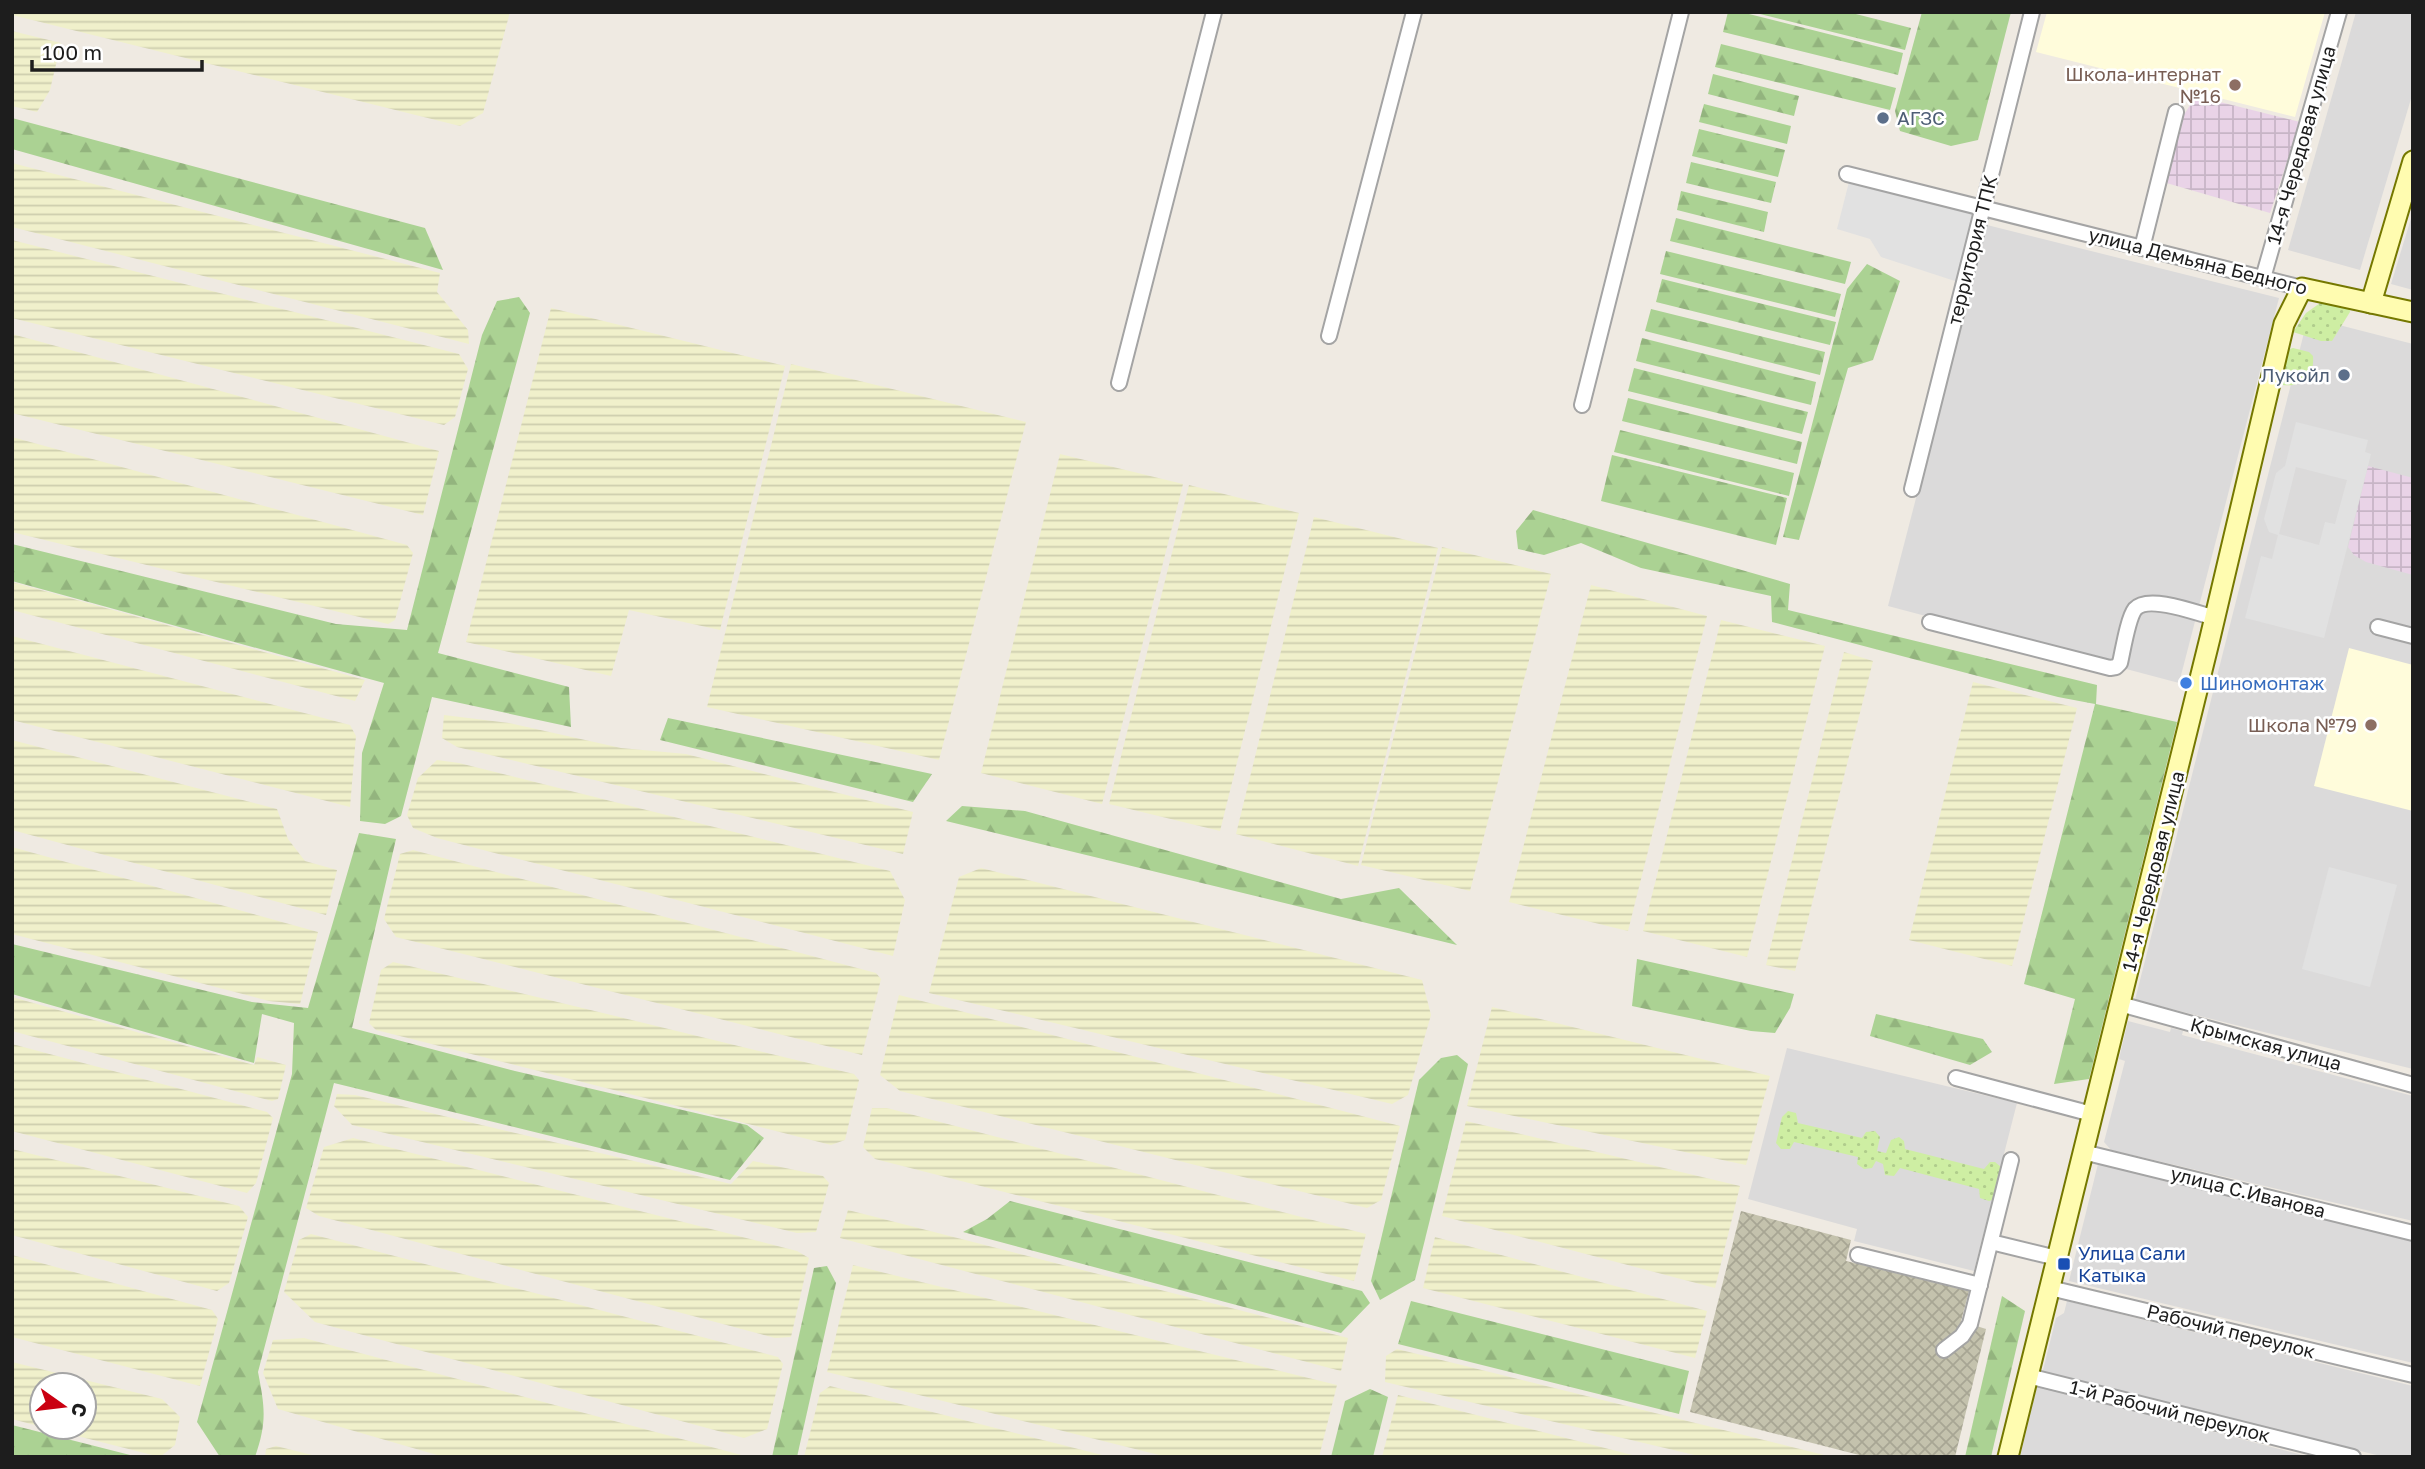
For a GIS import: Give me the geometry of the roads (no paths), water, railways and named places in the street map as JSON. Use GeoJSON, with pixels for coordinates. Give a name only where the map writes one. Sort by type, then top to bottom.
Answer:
{"type":"FeatureCollection","features":[{"type":"Feature","properties":{"kind":"main road"},"geometry":{"type":"LineString","coordinates":[[2371,303],[2413,161]]}},
{"type":"Feature","properties":{"kind":"main road","name":"улица Демьяна Бедного"},"geometry":{"type":"LineString","coordinates":[[2302,288],[2413,312]]}},
{"type":"Feature","properties":{"kind":"main road","name":"14-я Чередовая улица"},"geometry":{"type":"LineString","coordinates":[[2008,1457],[2215,618],[2279,340],[2302,288]]}},
{"type":"Feature","properties":{"kind":"street"},"geometry":{"type":"LineString","coordinates":[[1119,383],[1214,12]]}},
{"type":"Feature","properties":{"kind":"street"},"geometry":{"type":"LineString","coordinates":[[1329,336],[1414,12]]}},
{"type":"Feature","properties":{"kind":"street"},"geometry":{"type":"LineString","coordinates":[[1582,405],[1681,12]]}},
{"type":"Feature","properties":{"kind":"street","name":"территория ТПК"},"geometry":{"type":"LineString","coordinates":[[1912,489],[2032,12]]}},
{"type":"Feature","properties":{"kind":"street","name":"14-я Чередовая улица"},"geometry":{"type":"LineString","coordinates":[[2263,278],[2339,12]]}},
{"type":"Feature","properties":{"kind":"street"},"geometry":{"type":"LineString","coordinates":[[2142,248],[2176,112]]}},
{"type":"Feature","properties":{"kind":"street","name":"улица Демьяна Бедного"},"geometry":{"type":"LineString","coordinates":[[1847,174],[2302,288]]}},
{"type":"Feature","properties":{"kind":"street"},"geometry":{"type":"LineString","coordinates":[[1930,622],[2110,668],[2120,663],[2133,611],[2143,603],[2161,603],[2215,618]]}},
{"type":"Feature","properties":{"kind":"street"},"geometry":{"type":"LineString","coordinates":[[2378,627],[2413,636]]}},
{"type":"Feature","properties":{"kind":"street","name":"Крымская улица"},"geometry":{"type":"LineString","coordinates":[[2120,1004],[2413,1085]]}},
{"type":"Feature","properties":{"kind":"street"},"geometry":{"type":"LineString","coordinates":[[1956,1078],[2092,1114]]}},
{"type":"Feature","properties":{"kind":"street","name":"улица С.Иванова"},"geometry":{"type":"LineString","coordinates":[[2083,1152],[2413,1233]]}},
{"type":"Feature","properties":{"kind":"street"},"geometry":{"type":"LineString","coordinates":[[1944,1350],[1962,1336],[1970,1324],[2011,1160]]}},
{"type":"Feature","properties":{"kind":"street"},"geometry":{"type":"LineString","coordinates":[[1991,1242],[2057,1258]]}},
{"type":"Feature","properties":{"kind":"street"},"geometry":{"type":"LineString","coordinates":[[1858,1255],[1980,1285]]}},
{"type":"Feature","properties":{"kind":"street","name":"Рабочий переулок"},"geometry":{"type":"LineString","coordinates":[[2050,1288],[2413,1375]]}},
{"type":"Feature","properties":{"kind":"street","name":"1-й Рабочий переулок"},"geometry":{"type":"LineString","coordinates":[[2028,1376],[2353,1457]]}},
{"type":"Feature","properties":{"kind":"place","name":"Школа-интернат №16"},"geometry":{"type":"Point","coordinates":[2235,85]}},
{"type":"Feature","properties":{"kind":"place","name":"АГЗС"},"geometry":{"type":"Point","coordinates":[1883,118]}},
{"type":"Feature","properties":{"kind":"place","name":"Лукойл"},"geometry":{"type":"Point","coordinates":[2344,375]}},
{"type":"Feature","properties":{"kind":"place","name":"Шиномонтаж"},"geometry":{"type":"Point","coordinates":[2186,683]}},
{"type":"Feature","properties":{"kind":"place","name":"Школа №79"},"geometry":{"type":"Point","coordinates":[2371,725]}},
{"type":"Feature","properties":{"kind":"place","name":"Улица Сали Катыка"},"geometry":{"type":"Point","coordinates":[2064,1264]}}]}
